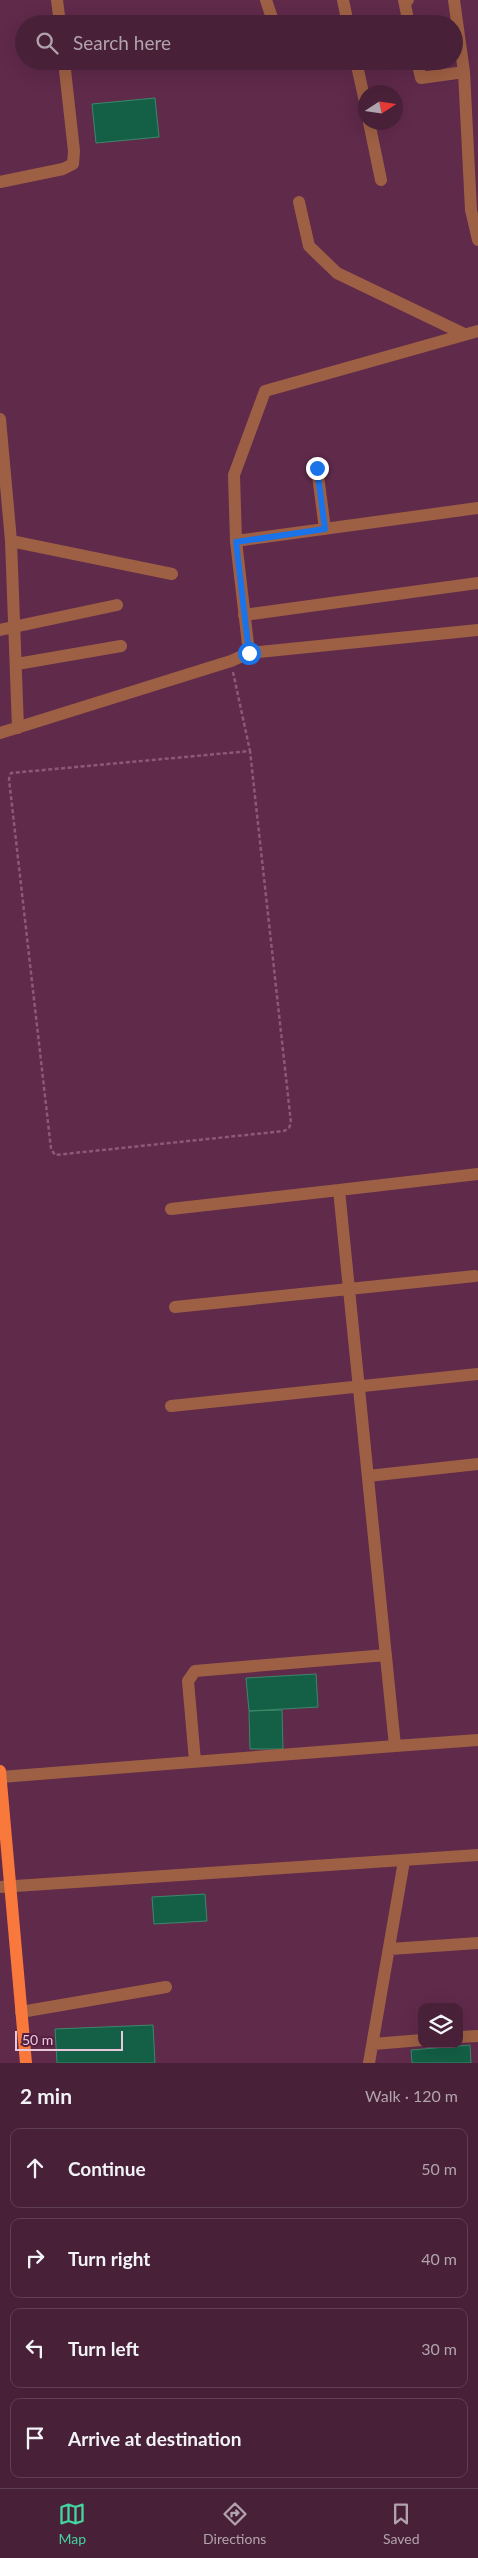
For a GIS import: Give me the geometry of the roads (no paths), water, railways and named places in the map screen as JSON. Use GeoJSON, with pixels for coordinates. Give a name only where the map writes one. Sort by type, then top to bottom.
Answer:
{"type":"FeatureCollection","features":[{"type":"Feature","properties":{"kind":"main road"},"geometry":{"type":"LineString","coordinates":[[0,1774],[5,1887],[26,2063]]}},
{"type":"Feature","properties":{"kind":"street"},"geometry":{"type":"LineString","coordinates":[[57,0],[59,15]]}},
{"type":"Feature","properties":{"kind":"street"},"geometry":{"type":"LineString","coordinates":[[266,0],[271,15]]}},
{"type":"Feature","properties":{"kind":"street"},"geometry":{"type":"LineString","coordinates":[[343,0],[346,15]]}},
{"type":"Feature","properties":{"kind":"street"},"geometry":{"type":"LineString","coordinates":[[407,15],[404,0],[408,0]]}},
{"type":"Feature","properties":{"kind":"street"},"geometry":{"type":"LineString","coordinates":[[454,0],[456,15]]}},
{"type":"Feature","properties":{"kind":"street"},"geometry":{"type":"LineString","coordinates":[[463,65],[471,210],[478,240]]}},
{"type":"Feature","properties":{"kind":"street"},"geometry":{"type":"LineString","coordinates":[[0,182],[63,169],[73,164],[74,150],[65,70]]}},
{"type":"Feature","properties":{"kind":"street"},"geometry":{"type":"LineString","coordinates":[[358,70],[361,85]]}},
{"type":"Feature","properties":{"kind":"street"},"geometry":{"type":"LineString","coordinates":[[419,70],[421,78],[464,72]]}},
{"type":"Feature","properties":{"kind":"street"},"geometry":{"type":"LineString","coordinates":[[371,130],[381,180]]}},
{"type":"Feature","properties":{"kind":"street"},"geometry":{"type":"LineString","coordinates":[[299,202],[309,246],[337,273],[464,334]]}},
{"type":"Feature","properties":{"kind":"street"},"geometry":{"type":"LineString","coordinates":[[249,653],[236,542],[234,475],[265,391],[478,331]]}},
{"type":"Feature","properties":{"kind":"street"},"geometry":{"type":"LineString","coordinates":[[0,419],[11,542],[6,630],[17,664],[18,728]]}},
{"type":"Feature","properties":{"kind":"street"},"geometry":{"type":"LineString","coordinates":[[317,468],[325,529]]}},
{"type":"Feature","properties":{"kind":"street"},"geometry":{"type":"LineString","coordinates":[[236,542],[478,508]]}},
{"type":"Feature","properties":{"kind":"street"},"geometry":{"type":"LineString","coordinates":[[11,542],[172,574]]}},
{"type":"Feature","properties":{"kind":"street"},"geometry":{"type":"LineString","coordinates":[[244,615],[478,582]]}},
{"type":"Feature","properties":{"kind":"street"},"geometry":{"type":"LineString","coordinates":[[6,630],[117,605]]}},
{"type":"Feature","properties":{"kind":"street"},"geometry":{"type":"LineString","coordinates":[[0,733],[231,661],[249,653],[478,630]]}},
{"type":"Feature","properties":{"kind":"street"},"geometry":{"type":"LineString","coordinates":[[17,664],[121,646]]}},
{"type":"Feature","properties":{"kind":"street"},"geometry":{"type":"LineString","coordinates":[[171,1209],[478,1174]]}},
{"type":"Feature","properties":{"kind":"street"},"geometry":{"type":"LineString","coordinates":[[339,1190],[395,1746]]}},
{"type":"Feature","properties":{"kind":"street"},"geometry":{"type":"LineString","coordinates":[[175,1307],[476,1276]]}},
{"type":"Feature","properties":{"kind":"street"},"geometry":{"type":"LineString","coordinates":[[171,1406],[359,1388],[478,1374]]}},
{"type":"Feature","properties":{"kind":"street"},"geometry":{"type":"LineString","coordinates":[[368,1476],[478,1464]]}},
{"type":"Feature","properties":{"kind":"street"},"geometry":{"type":"LineString","coordinates":[[195,1762],[188,1682],[195,1671],[386,1655]]}},
{"type":"Feature","properties":{"kind":"street"},"geometry":{"type":"LineString","coordinates":[[0,1774],[195,1762],[478,1740]]}},
{"type":"Feature","properties":{"kind":"street"},"geometry":{"type":"LineString","coordinates":[[5,1887],[404,1861],[478,1854]]}},
{"type":"Feature","properties":{"kind":"street"},"geometry":{"type":"LineString","coordinates":[[369,2063],[404,1861]]}},
{"type":"Feature","properties":{"kind":"street"},"geometry":{"type":"LineString","coordinates":[[390,1949],[478,1943]]}},
{"type":"Feature","properties":{"kind":"street"},"geometry":{"type":"LineString","coordinates":[[21,2012],[166,1986]]}},
{"type":"Feature","properties":{"kind":"street"},"geometry":{"type":"LineString","coordinates":[[463,2037],[478,2036]]}},
{"type":"Feature","properties":{"kind":"street"},"geometry":{"type":"LineString","coordinates":[[373,2044],[418,2040]]}}]}
